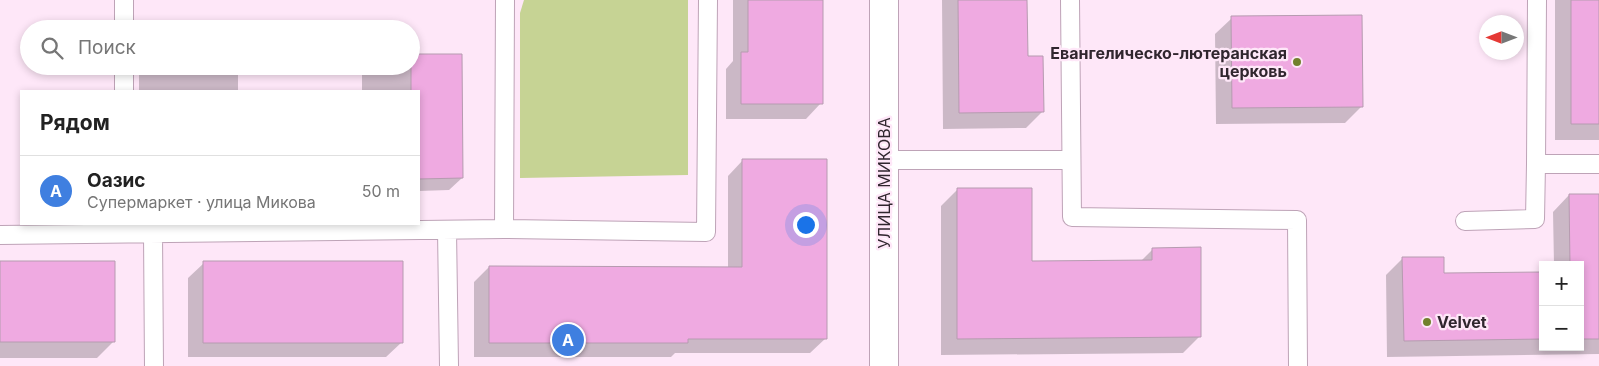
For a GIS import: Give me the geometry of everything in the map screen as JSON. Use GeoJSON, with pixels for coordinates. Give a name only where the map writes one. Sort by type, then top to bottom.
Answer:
{"type":"FeatureCollection","features":[{"type":"Feature","properties":{"kind":"street","name":"УЛИЦА МИКОВА"},"geometry":{"type":"LineString","coordinates":[[884,0],[884,366]]}},
{"type":"Feature","properties":{"kind":"lane"},"geometry":{"type":"LineString","coordinates":[[124,0],[124,20]]}},
{"type":"Feature","properties":{"kind":"lane"},"geometry":{"type":"LineString","coordinates":[[504,229],[505,0]]}},
{"type":"Feature","properties":{"kind":"lane"},"geometry":{"type":"LineString","coordinates":[[0,235],[124,229],[153,233],[504,229],[706,232],[708,0]]}},
{"type":"Feature","properties":{"kind":"lane"},"geometry":{"type":"LineString","coordinates":[[1070,0],[1072,217],[1297,220],[1298,366]]}},
{"type":"Feature","properties":{"kind":"lane"},"geometry":{"type":"LineString","coordinates":[[1465,220],[1535,219],[1537,0]]}},
{"type":"Feature","properties":{"kind":"lane"},"geometry":{"type":"LineString","coordinates":[[124,75],[124,90]]}},
{"type":"Feature","properties":{"kind":"lane"},"geometry":{"type":"LineString","coordinates":[[884,160],[1071,160]]}},
{"type":"Feature","properties":{"kind":"lane"},"geometry":{"type":"LineString","coordinates":[[1536,164],[1599,164]]}},
{"type":"Feature","properties":{"kind":"lane"},"geometry":{"type":"LineString","coordinates":[[447,230],[449,366]]}},
{"type":"Feature","properties":{"kind":"lane"},"geometry":{"type":"LineString","coordinates":[[153,233],[154,366]]}},
{"type":"Feature","properties":{"kind":"green space"},"geometry":{"type":"Polygon","coordinates":[[[524,0],[688,0],[688,175],[520,178],[520,13],[524,0]]]}},
{"type":"Feature","properties":{"kind":"building"},"geometry":{"type":"Polygon","coordinates":[[[748,0],[823,0],[823,104],[741,104],[741,52],[748,52],[748,0]]]}},
{"type":"Feature","properties":{"kind":"building"},"geometry":{"type":"Polygon","coordinates":[[[958,0],[1027,0],[1028,56],[1043,56],[1044,112],[959,113],[958,0]]]}},
{"type":"Feature","properties":{"kind":"building"},"geometry":{"type":"Polygon","coordinates":[[[1571,0],[1599,0],[1599,124],[1571,124],[1571,0]]]}},
{"type":"Feature","properties":{"kind":"building","name":"Евангелическо-лютеранская церковь"},"geometry":{"type":"Polygon","coordinates":[[[1362,15],[1363,107],[1232,108],[1231,16],[1362,15]]]}},
{"type":"Feature","properties":{"kind":"building"},"geometry":{"type":"Polygon","coordinates":[[[420,54],[462,54],[463,178],[420,179],[420,90],[411,90],[411,75],[420,75],[420,54]]]}},
{"type":"Feature","properties":{"kind":"building"},"geometry":{"type":"Polygon","coordinates":[[[742,159],[827,159],[827,339],[688,339],[688,343],[489,343],[489,266],[742,267],[742,159]]]}},
{"type":"Feature","properties":{"kind":"building"},"geometry":{"type":"Polygon","coordinates":[[[957,188],[1032,188],[1032,261],[1152,260],[1152,248],[1201,247],[1201,337],[957,339],[957,188]]]}},
{"type":"Feature","properties":{"kind":"building"},"geometry":{"type":"Polygon","coordinates":[[[1569,194],[1599,194],[1599,339],[1584,339],[1584,261],[1570,261],[1569,194]]]}},
{"type":"Feature","properties":{"kind":"building"},"geometry":{"type":"Polygon","coordinates":[[[1402,257],[1444,257],[1444,273],[1539,272],[1539,339],[1404,341],[1402,257]]]}},
{"type":"Feature","properties":{"kind":"building"},"geometry":{"type":"Polygon","coordinates":[[[0,261],[115,261],[115,342],[0,342],[0,261]]]}},
{"type":"Feature","properties":{"kind":"building"},"geometry":{"type":"Polygon","coordinates":[[[203,261],[403,261],[403,343],[203,343],[203,261]]]}},
{"type":"Feature","properties":{"kind":"place","name":"Евангелическо-лютеранская церковь"},"geometry":{"type":"Point","coordinates":[1297,62]}},
{"type":"Feature","properties":{"kind":"place","name":"Velvet"},"geometry":{"type":"Point","coordinates":[1427,322]}},
{"type":"Feature","properties":{"kind":"place","name":"Оазис"},"geometry":{"type":"Point","coordinates":[568,340]}}]}
